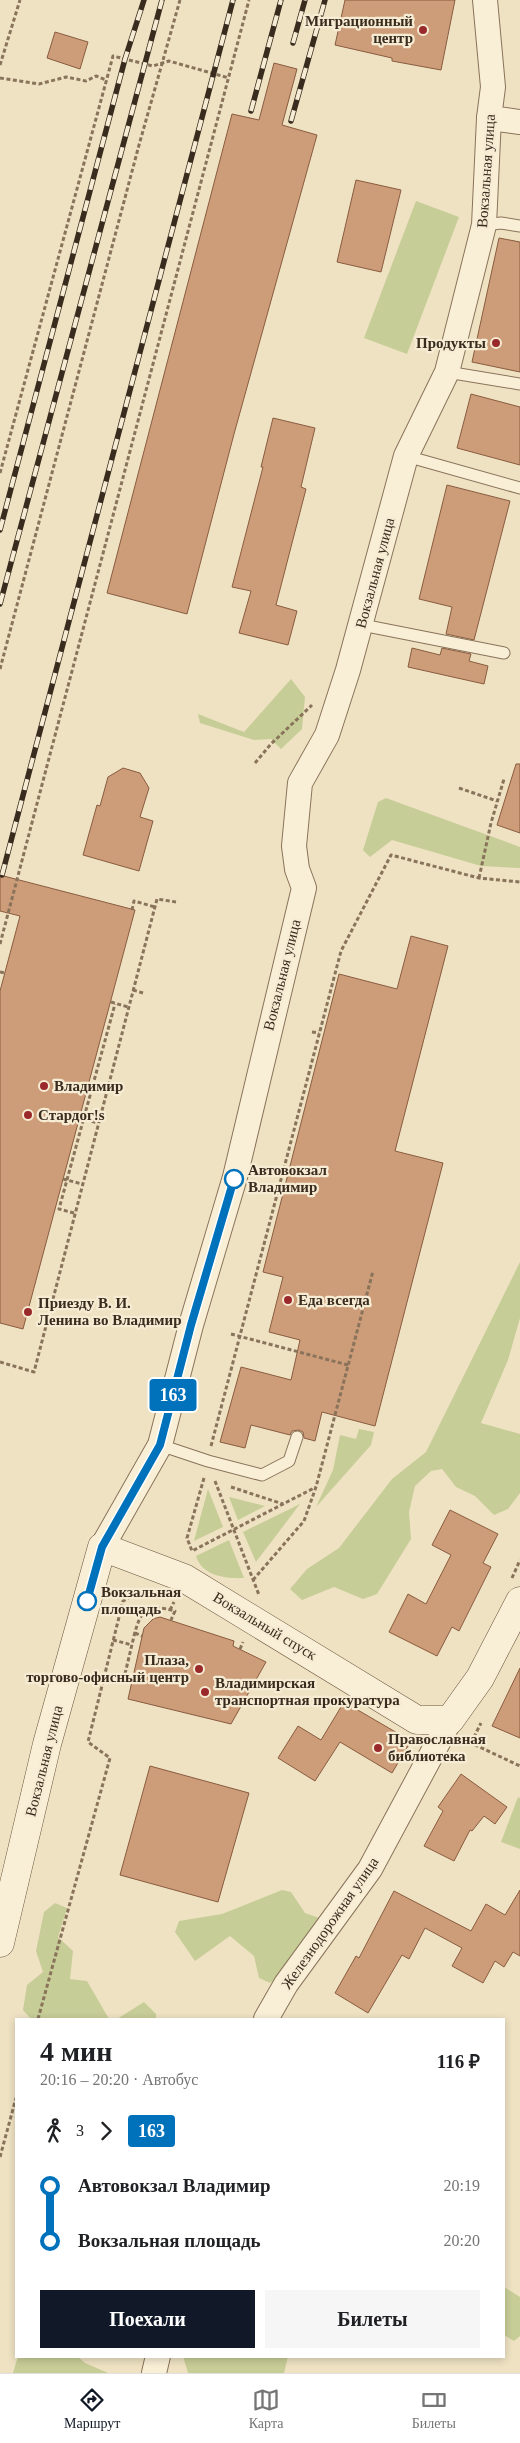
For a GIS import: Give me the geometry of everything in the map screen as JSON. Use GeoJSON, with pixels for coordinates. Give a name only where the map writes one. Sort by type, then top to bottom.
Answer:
{"type":"FeatureCollection","features":[{"type":"Feature","properties":{"kind":"main road","name":"Вокзальный спуск"},"geometry":{"type":"LineString","coordinates":[[102,1547],[184,1578],[417,1720],[450,1720]]}},
{"type":"Feature","properties":{"kind":"main road","name":"Вокзальная улица"},"geometry":{"type":"LineString","coordinates":[[0,1943],[47,1744],[102,1547]]}},
{"type":"Feature","properties":{"kind":"main road"},"geometry":{"type":"LineString","coordinates":[[450,1720],[480,1678],[520,1601]]}},
{"type":"Feature","properties":{"kind":"street","name":"Вокзальная улица"},"geometry":{"type":"LineString","coordinates":[[102,1547],[160,1445],[191,1325],[235,1177],[304,888],[297,869],[294,846],[300,784],[327,735],[362,625],[406,456],[447,372],[484,225],[492,87],[485,0]]}},
{"type":"Feature","properties":{"kind":"street"},"geometry":{"type":"LineString","coordinates":[[489,118],[520,122]]}},
{"type":"Feature","properties":{"kind":"street","name":"Железнодорожная улица"},"geometry":{"type":"LineString","coordinates":[[267,2018],[286,1984],[370,1869],[450,1720]]}},
{"type":"Feature","properties":{"kind":"street"},"geometry":{"type":"LineString","coordinates":[[154,2373],[158,2358]]}},
{"type":"Feature","properties":{"kind":"lane"},"geometry":{"type":"LineString","coordinates":[[484,225],[501,223],[520,226]]}},
{"type":"Feature","properties":{"kind":"lane"},"geometry":{"type":"LineString","coordinates":[[447,372],[520,384]]}},
{"type":"Feature","properties":{"kind":"lane"},"geometry":{"type":"LineString","coordinates":[[406,456],[520,488]]}},
{"type":"Feature","properties":{"kind":"lane"},"geometry":{"type":"LineString","coordinates":[[362,625],[504,653]]}},
{"type":"Feature","properties":{"kind":"lane"},"geometry":{"type":"LineString","coordinates":[[160,1445],[208,1461],[262,1475],[290,1462],[297,1436]]}},
{"type":"Feature","properties":{"kind":"path"},"geometry":{"type":"LineString","coordinates":[[0,65],[20,0]]}},
{"type":"Feature","properties":{"kind":"path"},"geometry":{"type":"LineString","coordinates":[[0,669],[180,0]]}},
{"type":"Feature","properties":{"kind":"path"},"geometry":{"type":"LineString","coordinates":[[0,944],[249,0]]}},
{"type":"Feature","properties":{"kind":"path"},"geometry":{"type":"LineString","coordinates":[[0,473],[113,56],[153,66],[169,61],[229,78]]}},
{"type":"Feature","properties":{"kind":"path"},"geometry":{"type":"LineString","coordinates":[[0,78],[39,84],[66,77],[86,81],[96,76],[106,80]]}},
{"type":"Feature","properties":{"kind":"path"},"geometry":{"type":"LineString","coordinates":[[479,878],[504,779]]}},
{"type":"Feature","properties":{"kind":"path"},"geometry":{"type":"LineString","coordinates":[[459,788],[497,801]]}},
{"type":"Feature","properties":{"kind":"path"},"geometry":{"type":"LineString","coordinates":[[316,1487],[192,1551],[187,1538],[341,951],[390,855],[479,878],[520,882]]}},
{"type":"Feature","properties":{"kind":"path"},"geometry":{"type":"LineString","coordinates":[[0,1362],[34,1372],[157,899],[176,902]]}},
{"type":"Feature","properties":{"kind":"path"},"geometry":{"type":"LineString","coordinates":[[132,910],[134,901],[155,907]]}},
{"type":"Feature","properties":{"kind":"path"},"geometry":{"type":"LineString","coordinates":[[0,972],[5,973]]}},
{"type":"Feature","properties":{"kind":"path"},"geometry":{"type":"LineString","coordinates":[[133,990],[143,993]]}},
{"type":"Feature","properties":{"kind":"path"},"geometry":{"type":"LineString","coordinates":[[74,1213],[59,1209],[65,1180],[113,1003],[128,1007]]}},
{"type":"Feature","properties":{"kind":"path"},"geometry":{"type":"LineString","coordinates":[[312,1032],[319,1033]]}},
{"type":"Feature","properties":{"kind":"path"},"geometry":{"type":"LineString","coordinates":[[81,1119],[98,1123]]}},
{"type":"Feature","properties":{"kind":"path"},"geometry":{"type":"LineString","coordinates":[[65,1180],[82,1184]]}},
{"type":"Feature","properties":{"kind":"path"},"geometry":{"type":"LineString","coordinates":[[215,1481],[253,1580],[304,1521],[316,1487],[373,1271]]}},
{"type":"Feature","properties":{"kind":"path"},"geometry":{"type":"LineString","coordinates":[[55,1292],[62,1294]]}},
{"type":"Feature","properties":{"kind":"path"},"geometry":{"type":"LineString","coordinates":[[231,1334],[348,1365]]}},
{"type":"Feature","properties":{"kind":"path"},"geometry":{"type":"LineString","coordinates":[[203,1478],[283,1504]]}},
{"type":"Feature","properties":{"kind":"path"},"geometry":{"type":"LineString","coordinates":[[38,2018],[110,1758],[88,1742],[113,1640],[123,1601],[139,1590],[146,1590]]}},
{"type":"Feature","properties":{"kind":"path"},"geometry":{"type":"LineString","coordinates":[[170,1610],[178,1595]]}},
{"type":"Feature","properties":{"kind":"path"},"geometry":{"type":"LineString","coordinates":[[125,1674],[139,1617],[150,1608],[175,1611],[171,1620]]}},
{"type":"Feature","properties":{"kind":"path"},"geometry":{"type":"LineString","coordinates":[[135,1633],[142,1636]]}},
{"type":"Feature","properties":{"kind":"path"},"geometry":{"type":"LineString","coordinates":[[113,1640],[132,1644]]}},
{"type":"Feature","properties":{"kind":"path"},"geometry":{"type":"LineString","coordinates":[[240,1649],[242,1644]]}},
{"type":"Feature","properties":{"kind":"path"},"geometry":{"type":"LineString","coordinates":[[472,1743],[520,1766]]}},
{"type":"Feature","properties":{"kind":"path"},"geometry":{"type":"LineString","coordinates":[[0,2157],[15,2102]]}},
{"type":"Feature","properties":{"kind":"green space"},"geometry":{"type":"Polygon","coordinates":[[[416,201],[459,217],[407,354],[364,338],[416,201]]]}},
{"type":"Feature","properties":{"kind":"green space"},"geometry":{"type":"Polygon","coordinates":[[[291,679],[305,697],[302,729],[281,749],[271,739],[254,740],[200,723],[198,714],[244,732],[291,679]]]}},
{"type":"Feature","properties":{"kind":"green space"},"geometry":{"type":"Polygon","coordinates":[[[386,798],[520,847],[520,868],[481,866],[392,840],[370,857],[363,850],[378,802],[386,798]]]}},
{"type":"Feature","properties":{"kind":"green space"},"geometry":{"type":"Polygon","coordinates":[[[520,1262],[520,1318],[508,1360],[481,1423],[520,1434],[520,1493],[508,1509],[494,1515],[475,1496],[456,1487],[442,1469],[431,1471],[415,1486],[409,1512],[411,1539],[377,1594],[363,1599],[334,1587],[302,1600],[290,1589],[307,1569],[339,1548],[392,1479],[426,1452],[520,1262]]]}},
{"type":"Feature","properties":{"kind":"green space"},"geometry":{"type":"Polygon","coordinates":[[[359,1429],[374,1432],[371,1445],[316,1507],[333,1470],[340,1435],[356,1439],[359,1429]]]}},
{"type":"Feature","properties":{"kind":"green space"},"geometry":{"type":"Polygon","coordinates":[[[208,1489],[223,1527],[194,1541],[208,1489]]]}},
{"type":"Feature","properties":{"kind":"green space"},"geometry":{"type":"Polygon","coordinates":[[[229,1497],[265,1506],[238,1520],[229,1497]]]}},
{"type":"Feature","properties":{"kind":"green space"},"geometry":{"type":"Polygon","coordinates":[[[300,1504],[256,1562],[243,1532],[300,1504]]]}},
{"type":"Feature","properties":{"kind":"green space"},"geometry":{"type":"Polygon","coordinates":[[[229,1540],[244,1578],[222,1577],[209,1572],[199,1563],[196,1556],[229,1540]]]}},
{"type":"Feature","properties":{"kind":"green space"},"geometry":{"type":"Polygon","coordinates":[[[518,1797],[520,1798],[520,1849],[501,1842],[518,1797]]]}},
{"type":"Feature","properties":{"kind":"green space"},"geometry":{"type":"Polygon","coordinates":[[[282,1890],[291,1892],[305,1913],[322,1919],[292,1954],[279,1977],[270,1983],[259,1978],[254,1956],[230,1936],[195,1961],[175,1932],[179,1921],[222,1914],[282,1890]]]}},
{"type":"Feature","properties":{"kind":"green space"},"geometry":{"type":"Polygon","coordinates":[[[55,1903],[67,1908],[58,1937],[73,1951],[70,1979],[87,1981],[108,2018],[30,2018],[23,2010],[27,1985],[43,1972],[36,1951],[44,1912],[55,1903]]]}},
{"type":"Feature","properties":{"kind":"green space"},"geometry":{"type":"Polygon","coordinates":[[[144,2002],[156,2014],[156,2018],[119,2018],[144,2002]]]}},
{"type":"Feature","properties":{"kind":"green space"},"geometry":{"type":"Polygon","coordinates":[[[505,2288],[520,2297],[520,2336],[514,2341],[505,2336],[505,2288]]]}},
{"type":"Feature","properties":{"kind":"green space"},"geometry":{"type":"Polygon","coordinates":[[[17,2358],[79,2358],[85,2363],[108,2373],[13,2373],[17,2358]]]}},
{"type":"Feature","properties":{"kind":"green space"},"geometry":{"type":"Polygon","coordinates":[[[184,2358],[288,2358],[284,2373],[188,2373],[184,2358]]]}},
{"type":"Feature","properties":{"kind":"building"},"geometry":{"type":"Polygon","coordinates":[[[345,0],[455,0],[441,70],[392,61],[392,58],[335,45],[345,0]]]}},
{"type":"Feature","properties":{"kind":"building"},"geometry":{"type":"Polygon","coordinates":[[[55,32],[88,42],[80,69],[47,58],[55,32]]]}},
{"type":"Feature","properties":{"kind":"building"},"geometry":{"type":"Polygon","coordinates":[[[274,63],[297,69],[282,125],[317,135],[234,434],[187,614],[107,593],[232,114],[259,120],[274,63]]]}},
{"type":"Feature","properties":{"kind":"building"},"geometry":{"type":"Polygon","coordinates":[[[356,180],[401,190],[381,272],[337,262],[356,180]]]}},
{"type":"Feature","properties":{"kind":"building"},"geometry":{"type":"Polygon","coordinates":[[[499,238],[520,242],[520,372],[472,362],[499,238]]]}},
{"type":"Feature","properties":{"kind":"building"},"geometry":{"type":"Polygon","coordinates":[[[471,394],[520,407],[520,465],[457,448],[471,394]]]}},
{"type":"Feature","properties":{"kind":"building"},"geometry":{"type":"Polygon","coordinates":[[[273,418],[315,428],[301,487],[306,489],[276,605],[297,611],[288,645],[239,633],[251,591],[232,587],[263,467],[261,467],[273,418]]]}},
{"type":"Feature","properties":{"kind":"building"},"geometry":{"type":"Polygon","coordinates":[[[447,485],[510,501],[474,640],[446,634],[452,607],[419,599],[447,485]]]}},
{"type":"Feature","properties":{"kind":"building"},"geometry":{"type":"Polygon","coordinates":[[[412,648],[440,655],[442,648],[471,654],[469,661],[488,666],[484,684],[408,667],[412,648]]]}},
{"type":"Feature","properties":{"kind":"building"},"geometry":{"type":"Polygon","coordinates":[[[516,764],[520,764],[520,833],[497,825],[516,764]]]}},
{"type":"Feature","properties":{"kind":"building"},"geometry":{"type":"Polygon","coordinates":[[[123,768],[140,773],[149,788],[140,817],[153,821],[139,871],[83,855],[97,805],[100,806],[108,777],[123,768]]]}},
{"type":"Feature","properties":{"kind":"building","name":"Владимир"},"geometry":{"type":"Polygon","coordinates":[[[0,875],[135,910],[23,1329],[0,1323],[0,991],[20,916],[0,911],[0,875]]]}},
{"type":"Feature","properties":{"kind":"building","name":"Автовокзал Владимир"},"geometry":{"type":"Polygon","coordinates":[[[411,936],[448,946],[395,1151],[443,1163],[375,1426],[322,1412],[315,1441],[304,1438],[303,1432],[299,1430],[292,1431],[290,1435],[251,1425],[245,1448],[220,1442],[241,1367],[291,1380],[300,1340],[269,1332],[283,1277],[263,1272],[339,974],[397,989],[411,936]]]}},
{"type":"Feature","properties":{"kind":"building"},"geometry":{"type":"Polygon","coordinates":[[[450,1510],[498,1534],[483,1563],[491,1567],[459,1631],[452,1627],[437,1656],[389,1632],[408,1594],[426,1604],[451,1555],[432,1545],[450,1510]]]}},
{"type":"Feature","properties":{"kind":"building","name":"Плаза, торгово-офисный центр"},"geometry":{"type":"Polygon","coordinates":[[[160,1617],[234,1641],[233,1646],[266,1662],[231,1724],[128,1699],[144,1628],[153,1619],[160,1617]]]}},
{"type":"Feature","properties":{"kind":"building"},"geometry":{"type":"Polygon","coordinates":[[[520,1668],[520,1738],[492,1726],[520,1668]]]}},
{"type":"Feature","properties":{"kind":"building"},"geometry":{"type":"Polygon","coordinates":[[[344,1702],[411,1741],[392,1773],[340,1742],[315,1781],[278,1758],[298,1726],[321,1740],[344,1702]]]}},
{"type":"Feature","properties":{"kind":"building"},"geometry":{"type":"Polygon","coordinates":[[[150,1766],[249,1793],[218,1902],[120,1875],[150,1766]]]}},
{"type":"Feature","properties":{"kind":"building"},"geometry":{"type":"Polygon","coordinates":[[[461,1774],[507,1807],[495,1824],[484,1816],[472,1831],[470,1830],[454,1861],[424,1846],[443,1811],[438,1807],[461,1774]]]}},
{"type":"Feature","properties":{"kind":"building"},"geometry":{"type":"Polygon","coordinates":[[[520,1890],[520,1956],[513,1952],[504,1967],[495,1961],[483,1983],[452,1966],[462,1948],[425,1928],[409,1959],[402,1955],[368,2013],[335,1993],[356,1956],[359,1958],[394,1891],[471,1931],[486,1904],[505,1915],[520,1890]]]}},
{"type":"Feature","properties":{"kind":"railway"},"geometry":{"type":"LineString","coordinates":[[0,530],[125,59],[144,0]]}},
{"type":"Feature","properties":{"kind":"railway"},"geometry":{"type":"LineString","coordinates":[[0,604],[162,0]]}},
{"type":"Feature","properties":{"kind":"railway"},"geometry":{"type":"LineString","coordinates":[[2,875],[233,0]]}},
{"type":"Feature","properties":{"kind":"railway"},"geometry":{"type":"LineString","coordinates":[[251,111],[281,0]]}},
{"type":"Feature","properties":{"kind":"railway"},"geometry":{"type":"LineString","coordinates":[[293,43],[305,0]]}},
{"type":"Feature","properties":{"kind":"railway"},"geometry":{"type":"LineString","coordinates":[[291,121],[325,0]]}},
{"type":"Feature","properties":{"kind":"bus line","name":"163"},"geometry":{"type":"LineString","coordinates":[[87,1601],[102,1547],[160,1445],[191,1325],[234,1179]]}},
{"type":"Feature","properties":{"kind":"place","name":"Миграционный центр"},"geometry":{"type":"Point","coordinates":[423,30]}},
{"type":"Feature","properties":{"kind":"place","name":"Продукты"},"geometry":{"type":"Point","coordinates":[496,343]}},
{"type":"Feature","properties":{"kind":"place","name":"Владимир"},"geometry":{"type":"Point","coordinates":[44,1086]}},
{"type":"Feature","properties":{"kind":"place","name":"Стардог!s"},"geometry":{"type":"Point","coordinates":[28,1115]}},
{"type":"Feature","properties":{"kind":"place","name":"Автовокзал Владимир"},"geometry":{"type":"Point","coordinates":[234,1179]}},
{"type":"Feature","properties":{"kind":"place","name":"Еда всегда"},"geometry":{"type":"Point","coordinates":[288,1300]}},
{"type":"Feature","properties":{"kind":"place","name":"Приезду В. И. Ленина во Владимир"},"geometry":{"type":"Point","coordinates":[28,1312]}},
{"type":"Feature","properties":{"kind":"place","name":"Вокзальная площадь"},"geometry":{"type":"Point","coordinates":[87,1601]}},
{"type":"Feature","properties":{"kind":"place","name":"Плаза, торгово-офисный центр"},"geometry":{"type":"Point","coordinates":[199,1669]}},
{"type":"Feature","properties":{"kind":"place","name":"Владимирская транспортная прокуратура"},"geometry":{"type":"Point","coordinates":[205,1692]}},
{"type":"Feature","properties":{"kind":"place","name":"Православная библиотека"},"geometry":{"type":"Point","coordinates":[378,1748]}}]}
